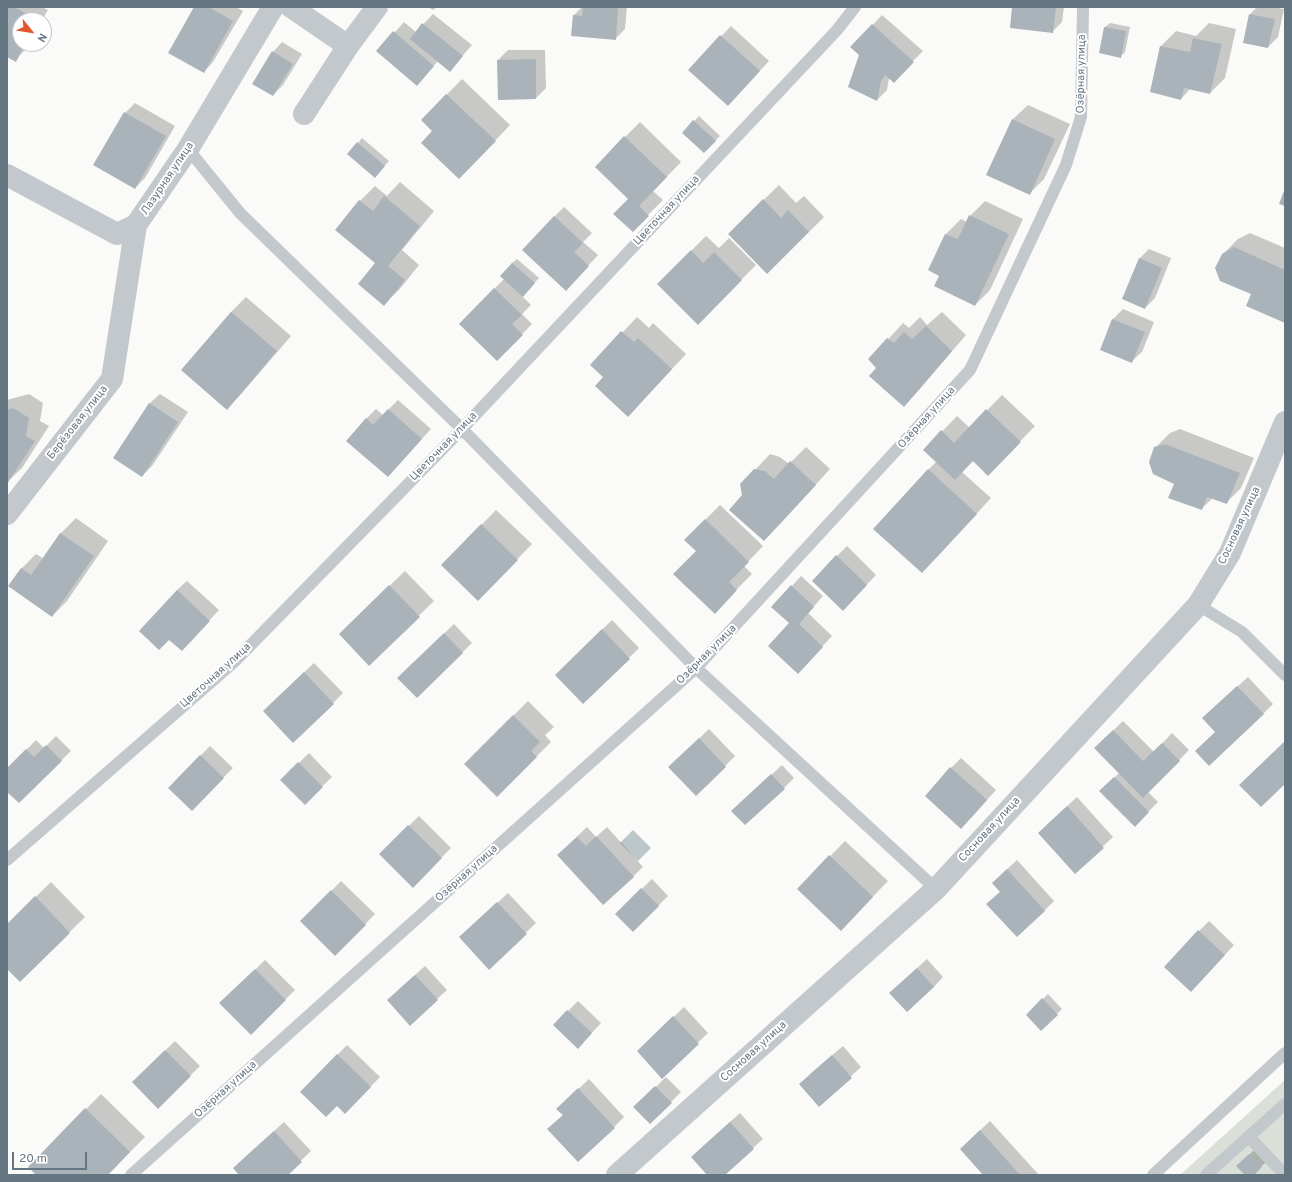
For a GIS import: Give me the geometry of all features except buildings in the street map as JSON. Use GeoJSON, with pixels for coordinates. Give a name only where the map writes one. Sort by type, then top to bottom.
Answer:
{"type":"FeatureCollection","features":[{"type":"Feature","properties":{"kind":"street","name":"Лазурная улица"},"geometry":{"type":"LineString","coordinates":[[7,175],[117,234],[136,224],[188,149],[273,7]]}},
{"type":"Feature","properties":{"kind":"street"},"geometry":{"type":"LineString","coordinates":[[292,7],[348,46]]}},
{"type":"Feature","properties":{"kind":"street"},"geometry":{"type":"LineString","coordinates":[[304,114],[348,46],[377,7]]}},
{"type":"Feature","properties":{"kind":"street","name":"Берёзовая улица"},"geometry":{"type":"LineString","coordinates":[[7,514],[112,379],[136,224]]}},
{"type":"Feature","properties":{"kind":"street","name":"Сосновая улица"},"geometry":{"type":"LineString","coordinates":[[617,1175],[936,889],[1198,605],[1230,553],[1285,422]]}},
{"type":"Feature","properties":{"kind":"lane","name":"Цветочная улица"},"geometry":{"type":"LineString","coordinates":[[7,860],[234,662],[462,429],[837,30],[855,7]]}},
{"type":"Feature","properties":{"kind":"lane","name":"Озёрная улица"},"geometry":{"type":"LineString","coordinates":[[131,1175],[696,668],[970,370],[1066,166],[1081,117],[1083,7]]}},
{"type":"Feature","properties":{"kind":"lane"},"geometry":{"type":"LineString","coordinates":[[188,149],[240,213],[462,429],[696,668],[936,889]]}},
{"type":"Feature","properties":{"kind":"lane"},"geometry":{"type":"LineString","coordinates":[[1198,605],[1242,632],[1285,675]]}},
{"type":"Feature","properties":{"kind":"lane"},"geometry":{"type":"LineString","coordinates":[[1153,1175],[1285,1053]]}},
{"type":"Feature","properties":{"kind":"lane"},"geometry":{"type":"LineString","coordinates":[[1206,1175],[1285,1104]]}},
{"type":"Feature","properties":{"kind":"lane"},"geometry":{"type":"LineString","coordinates":[[1249,1137],[1285,1175]]}},
{"type":"Feature","properties":{"kind":"shaded area"},"geometry":{"type":"Polygon","coordinates":[[[633,830],[651,848],[638,861],[620,843],[633,830]]]}},
{"type":"Feature","properties":{"kind":"shaded area"},"geometry":{"type":"Polygon","coordinates":[[[1285,1080],[1285,1175],[1180,1175],[1285,1080]]]}}]}
